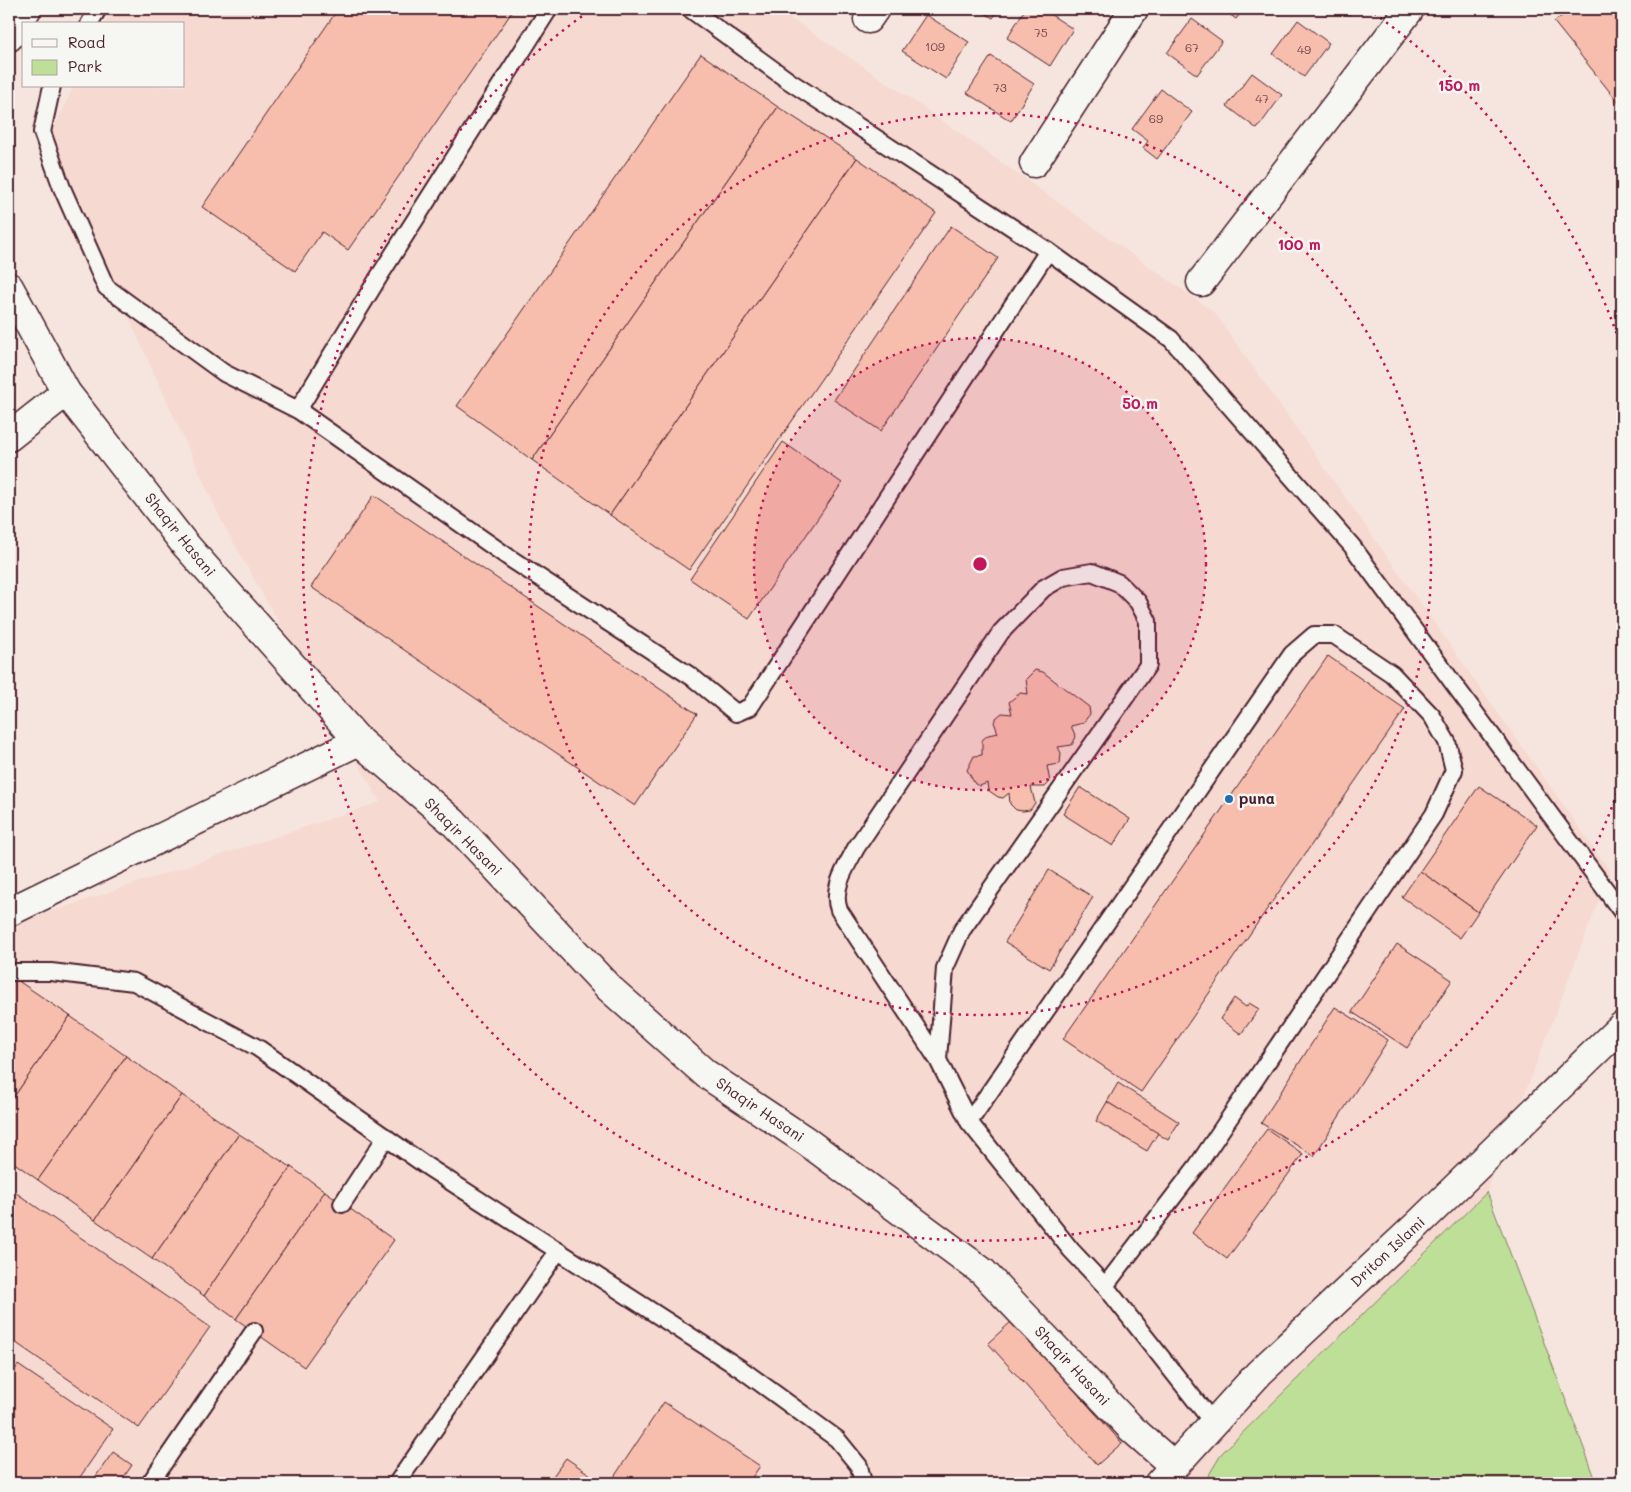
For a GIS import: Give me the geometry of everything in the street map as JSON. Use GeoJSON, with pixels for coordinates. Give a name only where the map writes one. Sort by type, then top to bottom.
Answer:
{"type":"FeatureCollection","features":[{"type":"Feature","properties":{"kind":"street"},"geometry":{"type":"LineString","coordinates":[[9,37],[27,9]]}},
{"type":"Feature","properties":{"kind":"street"},"geometry":{"type":"LineString","coordinates":[[1034,163],[1134,9]]}},
{"type":"Feature","properties":{"kind":"street"},"geometry":{"type":"LineString","coordinates":[[1202,282],[1410,9]]}},
{"type":"Feature","properties":{"kind":"street","name":"Shaqir Hasani"},"geometry":{"type":"LineString","coordinates":[[9,287],[66,392],[183,542],[358,742],[453,822],[609,988],[706,1074],[806,1141],[983,1272],[1132,1429],[1166,1474]]}},
{"type":"Feature","properties":{"kind":"street"},"geometry":{"type":"LineString","coordinates":[[9,437],[66,392]]}},
{"type":"Feature","properties":{"kind":"street"},"geometry":{"type":"LineString","coordinates":[[9,912],[358,742]]}},
{"type":"Feature","properties":{"kind":"street","name":"Driton Islami"},"geometry":{"type":"LineString","coordinates":[[1166,1474],[1259,1373],[1417,1225],[1622,1026]]}},
{"type":"Feature","properties":{"kind":"lane"},"geometry":{"type":"LineString","coordinates":[[90,22],[98,9]]}},
{"type":"Feature","properties":{"kind":"lane"},"geometry":{"type":"LineString","coordinates":[[298,410],[380,275],[549,9]]}},
{"type":"Feature","properties":{"kind":"lane"},"geometry":{"type":"LineString","coordinates":[[690,9],[789,81],[1048,251],[1171,339],[1346,539],[1622,912]]}},
{"type":"Feature","properties":{"kind":"lane"},"geometry":{"type":"LineString","coordinates":[[52,88],[42,132],[62,188],[106,287],[224,373],[298,410],[511,559],[692,677],[736,713],[750,707],[1048,251]]}},
{"type":"Feature","properties":{"kind":"lane"},"geometry":{"type":"LineString","coordinates":[[938,1060],[945,968],[962,930],[1148,665],[1148,621],[1138,602],[1119,583],[1092,572],[1063,577],[1044,588],[1000,632],[856,848],[844,871],[835,900],[838,910],[938,1060],[968,1122],[1071,1250],[1105,1286],[1214,1424]]}},
{"type":"Feature","properties":{"kind":"lane"},"geometry":{"type":"LineString","coordinates":[[968,1122],[1292,654],[1314,635],[1334,635],[1392,674],[1432,716],[1447,742],[1454,770],[1446,792],[1428,822],[1197,1166],[1105,1286]]}},
{"type":"Feature","properties":{"kind":"lane"},"geometry":{"type":"LineString","coordinates":[[9,972],[51,972],[134,982],[258,1048],[386,1137],[741,1369],[837,1439],[859,1466],[863,1483]]}},
{"type":"Feature","properties":{"kind":"lane"},"geometry":{"type":"LineString","coordinates":[[342,1204],[386,1137]]}},
{"type":"Feature","properties":{"kind":"lane"},"geometry":{"type":"LineString","coordinates":[[397,1483],[558,1251]]}},
{"type":"Feature","properties":{"kind":"lane"},"geometry":{"type":"LineString","coordinates":[[150,1483],[254,1331]]}},
{"type":"Feature","properties":{"kind":"shaded area"},"geometry":{"type":"Polygon","coordinates":[[[112,9],[777,9],[904,94],[1214,312],[1610,871],[1487,1192],[1222,1453],[1203,1483],[9,1483],[9,899],[26,920],[380,802],[222,522],[48,140],[73,88],[185,88],[185,22],[106,22],[112,9]]]}},
{"type":"Feature","properties":{"kind":"green space"},"geometry":{"type":"Polygon","coordinates":[[[1487,1192],[1597,1483],[1204,1483],[1222,1453],[1487,1192]]]}},
{"type":"Feature","properties":{"kind":"building"},"geometry":{"type":"Polygon","coordinates":[[[338,9],[514,9],[348,250],[322,232],[295,271],[202,207],[338,9]]]}},
{"type":"Feature","properties":{"kind":"building"},"geometry":{"type":"Polygon","coordinates":[[[978,9],[999,9],[993,18],[978,9]]]}},
{"type":"Feature","properties":{"kind":"building"},"geometry":{"type":"Polygon","coordinates":[[[1025,9],[1042,9],[1073,29],[1050,66],[1007,38],[1025,9]]]}},
{"type":"Feature","properties":{"kind":"building"},"geometry":{"type":"Polygon","coordinates":[[[1222,9],[1244,9],[1236,19],[1222,9]]]}},
{"type":"Feature","properties":{"kind":"building"},"geometry":{"type":"Polygon","coordinates":[[[1341,9],[1354,9],[1349,15],[1341,9]]]}},
{"type":"Feature","properties":{"kind":"building"},"geometry":{"type":"Polygon","coordinates":[[[1571,9],[1622,9],[1622,107],[1554,22],[1571,9]]]}},
{"type":"Feature","properties":{"kind":"building"},"geometry":{"type":"Polygon","coordinates":[[[926,15],[969,42],[946,79],[902,51],[926,15]]]}},
{"type":"Feature","properties":{"kind":"building"},"geometry":{"type":"Polygon","coordinates":[[[1192,19],[1222,41],[1197,75],[1167,53],[1192,19]]]}},
{"type":"Feature","properties":{"kind":"building"},"geometry":{"type":"Polygon","coordinates":[[[1298,20],[1329,43],[1304,77],[1273,54],[1298,20]]]}},
{"type":"Feature","properties":{"kind":"building"},"geometry":{"type":"Polygon","coordinates":[[[701,54],[778,107],[532,460],[457,406],[701,54]]]}},
{"type":"Feature","properties":{"kind":"building"},"geometry":{"type":"Polygon","coordinates":[[[991,56],[1034,84],[1011,121],[967,93],[991,56]]]}},
{"type":"Feature","properties":{"kind":"building"},"geometry":{"type":"Polygon","coordinates":[[[1252,73],[1282,95],[1257,129],[1227,106],[1252,73]]]}},
{"type":"Feature","properties":{"kind":"building"},"geometry":{"type":"Polygon","coordinates":[[[1161,89],[1192,112],[1157,159],[1143,148],[1148,141],[1132,129],[1161,89]]]}},
{"type":"Feature","properties":{"kind":"building"},"geometry":{"type":"Polygon","coordinates":[[[778,107],[857,158],[610,515],[532,460],[778,107]]]}},
{"type":"Feature","properties":{"kind":"building"},"geometry":{"type":"Polygon","coordinates":[[[857,158],[936,213],[689,570],[610,515],[857,158]]]}},
{"type":"Feature","properties":{"kind":"building"},"geometry":{"type":"Polygon","coordinates":[[[951,226],[998,258],[881,431],[834,400],[951,226]]]}},
{"type":"Feature","properties":{"kind":"building"},"geometry":{"type":"Polygon","coordinates":[[[783,442],[842,483],[749,619],[690,579],[783,442]]]}},
{"type":"Feature","properties":{"kind":"building"},"geometry":{"type":"Polygon","coordinates":[[[374,495],[697,714],[635,806],[311,587],[374,495]]]}},
{"type":"Feature","properties":{"kind":"building"},"geometry":{"type":"Polygon","coordinates":[[[1328,656],[1405,709],[1141,1092],[1063,1039],[1328,656]]]}},
{"type":"Feature","properties":{"kind":"building"},"geometry":{"type":"Polygon","coordinates":[[[1035,670],[1043,672],[1089,707],[1090,714],[1083,723],[1071,726],[1076,737],[1072,745],[1058,747],[1061,753],[1060,764],[1047,766],[1050,782],[1045,787],[1031,787],[1035,803],[1030,810],[1023,811],[1016,810],[1010,804],[1009,793],[1003,798],[998,797],[988,790],[987,783],[980,786],[975,784],[967,770],[974,756],[982,755],[982,740],[988,735],[998,733],[994,722],[996,718],[1002,713],[1012,714],[1009,702],[1020,693],[1028,694],[1026,679],[1035,670]]]}},
{"type":"Feature","properties":{"kind":"building"},"geometry":{"type":"Polygon","coordinates":[[[1479,786],[1537,825],[1478,912],[1420,871],[1479,786]]]}},
{"type":"Feature","properties":{"kind":"building"},"geometry":{"type":"Polygon","coordinates":[[[1080,787],[1130,819],[1113,846],[1063,814],[1080,787]]]}},
{"type":"Feature","properties":{"kind":"building"},"geometry":{"type":"Polygon","coordinates":[[[1049,870],[1093,897],[1049,969],[1005,942],[1049,870]]]}},
{"type":"Feature","properties":{"kind":"building"},"geometry":{"type":"Polygon","coordinates":[[[1420,871],[1478,912],[1460,938],[1402,897],[1420,871]]]}},
{"type":"Feature","properties":{"kind":"building"},"geometry":{"type":"Polygon","coordinates":[[[1397,944],[1452,980],[1407,1048],[1352,1012],[1397,944]]]}},
{"type":"Feature","properties":{"kind":"building"},"geometry":{"type":"Polygon","coordinates":[[[14,978],[70,1016],[9,1104],[9,986],[14,978]]]}},
{"type":"Feature","properties":{"kind":"building"},"geometry":{"type":"Polygon","coordinates":[[[1234,998],[1246,1007],[1249,1003],[1259,1009],[1241,1034],[1220,1019],[1234,998]]]}},
{"type":"Feature","properties":{"kind":"building"},"geometry":{"type":"Polygon","coordinates":[[[1335,1007],[1388,1040],[1314,1156],[1261,1123],[1335,1007]]]}},
{"type":"Feature","properties":{"kind":"building"},"geometry":{"type":"Polygon","coordinates":[[[70,1016],[126,1056],[38,1180],[9,1159],[9,1104],[70,1016]]]}},
{"type":"Feature","properties":{"kind":"building"},"geometry":{"type":"Polygon","coordinates":[[[126,1056],[182,1095],[95,1220],[38,1180],[126,1056]]]}},
{"type":"Feature","properties":{"kind":"building"},"geometry":{"type":"Polygon","coordinates":[[[1118,1083],[1179,1122],[1168,1140],[1107,1102],[1118,1083]]]}},
{"type":"Feature","properties":{"kind":"building"},"geometry":{"type":"Polygon","coordinates":[[[182,1095],[239,1134],[152,1259],[95,1220],[182,1095]]]}},
{"type":"Feature","properties":{"kind":"building"},"geometry":{"type":"Polygon","coordinates":[[[1107,1102],[1158,1133],[1147,1151],[1096,1121],[1107,1102]]]}},
{"type":"Feature","properties":{"kind":"building"},"geometry":{"type":"Polygon","coordinates":[[[1267,1129],[1303,1154],[1227,1259],[1192,1233],[1267,1129]]]}},
{"type":"Feature","properties":{"kind":"building"},"geometry":{"type":"Polygon","coordinates":[[[239,1134],[291,1167],[204,1296],[152,1259],[239,1134]]]}},
{"type":"Feature","properties":{"kind":"building"},"geometry":{"type":"Polygon","coordinates":[[[291,1167],[325,1191],[236,1319],[204,1296],[291,1167]]]}},
{"type":"Feature","properties":{"kind":"building"},"geometry":{"type":"Polygon","coordinates":[[[9,1188],[210,1327],[139,1428],[9,1338],[9,1188]]]}},
{"type":"Feature","properties":{"kind":"building"},"geometry":{"type":"Polygon","coordinates":[[[325,1191],[394,1240],[304,1367],[236,1319],[325,1191]]]}},
{"type":"Feature","properties":{"kind":"building"},"geometry":{"type":"Polygon","coordinates":[[[1012,1321],[1122,1443],[1097,1465],[988,1343],[1012,1321]]]}},
{"type":"Feature","properties":{"kind":"building"},"geometry":{"type":"Polygon","coordinates":[[[18,1365],[113,1429],[76,1483],[9,1483],[9,1379],[18,1365]]]}},
{"type":"Feature","properties":{"kind":"building"},"geometry":{"type":"Polygon","coordinates":[[[664,1402],[760,1466],[748,1483],[610,1483],[664,1402]]]}},
{"type":"Feature","properties":{"kind":"building"},"geometry":{"type":"Polygon","coordinates":[[[113,1452],[132,1465],[120,1483],[91,1483],[113,1452]]]}},
{"type":"Feature","properties":{"kind":"building"},"geometry":{"type":"Polygon","coordinates":[[[566,1458],[595,1478],[591,1483],[548,1483],[566,1458]]]}},
{"type":"Feature","properties":{"kind":"place","name":"puna"},"geometry":{"type":"Point","coordinates":[1229,799]}}]}
